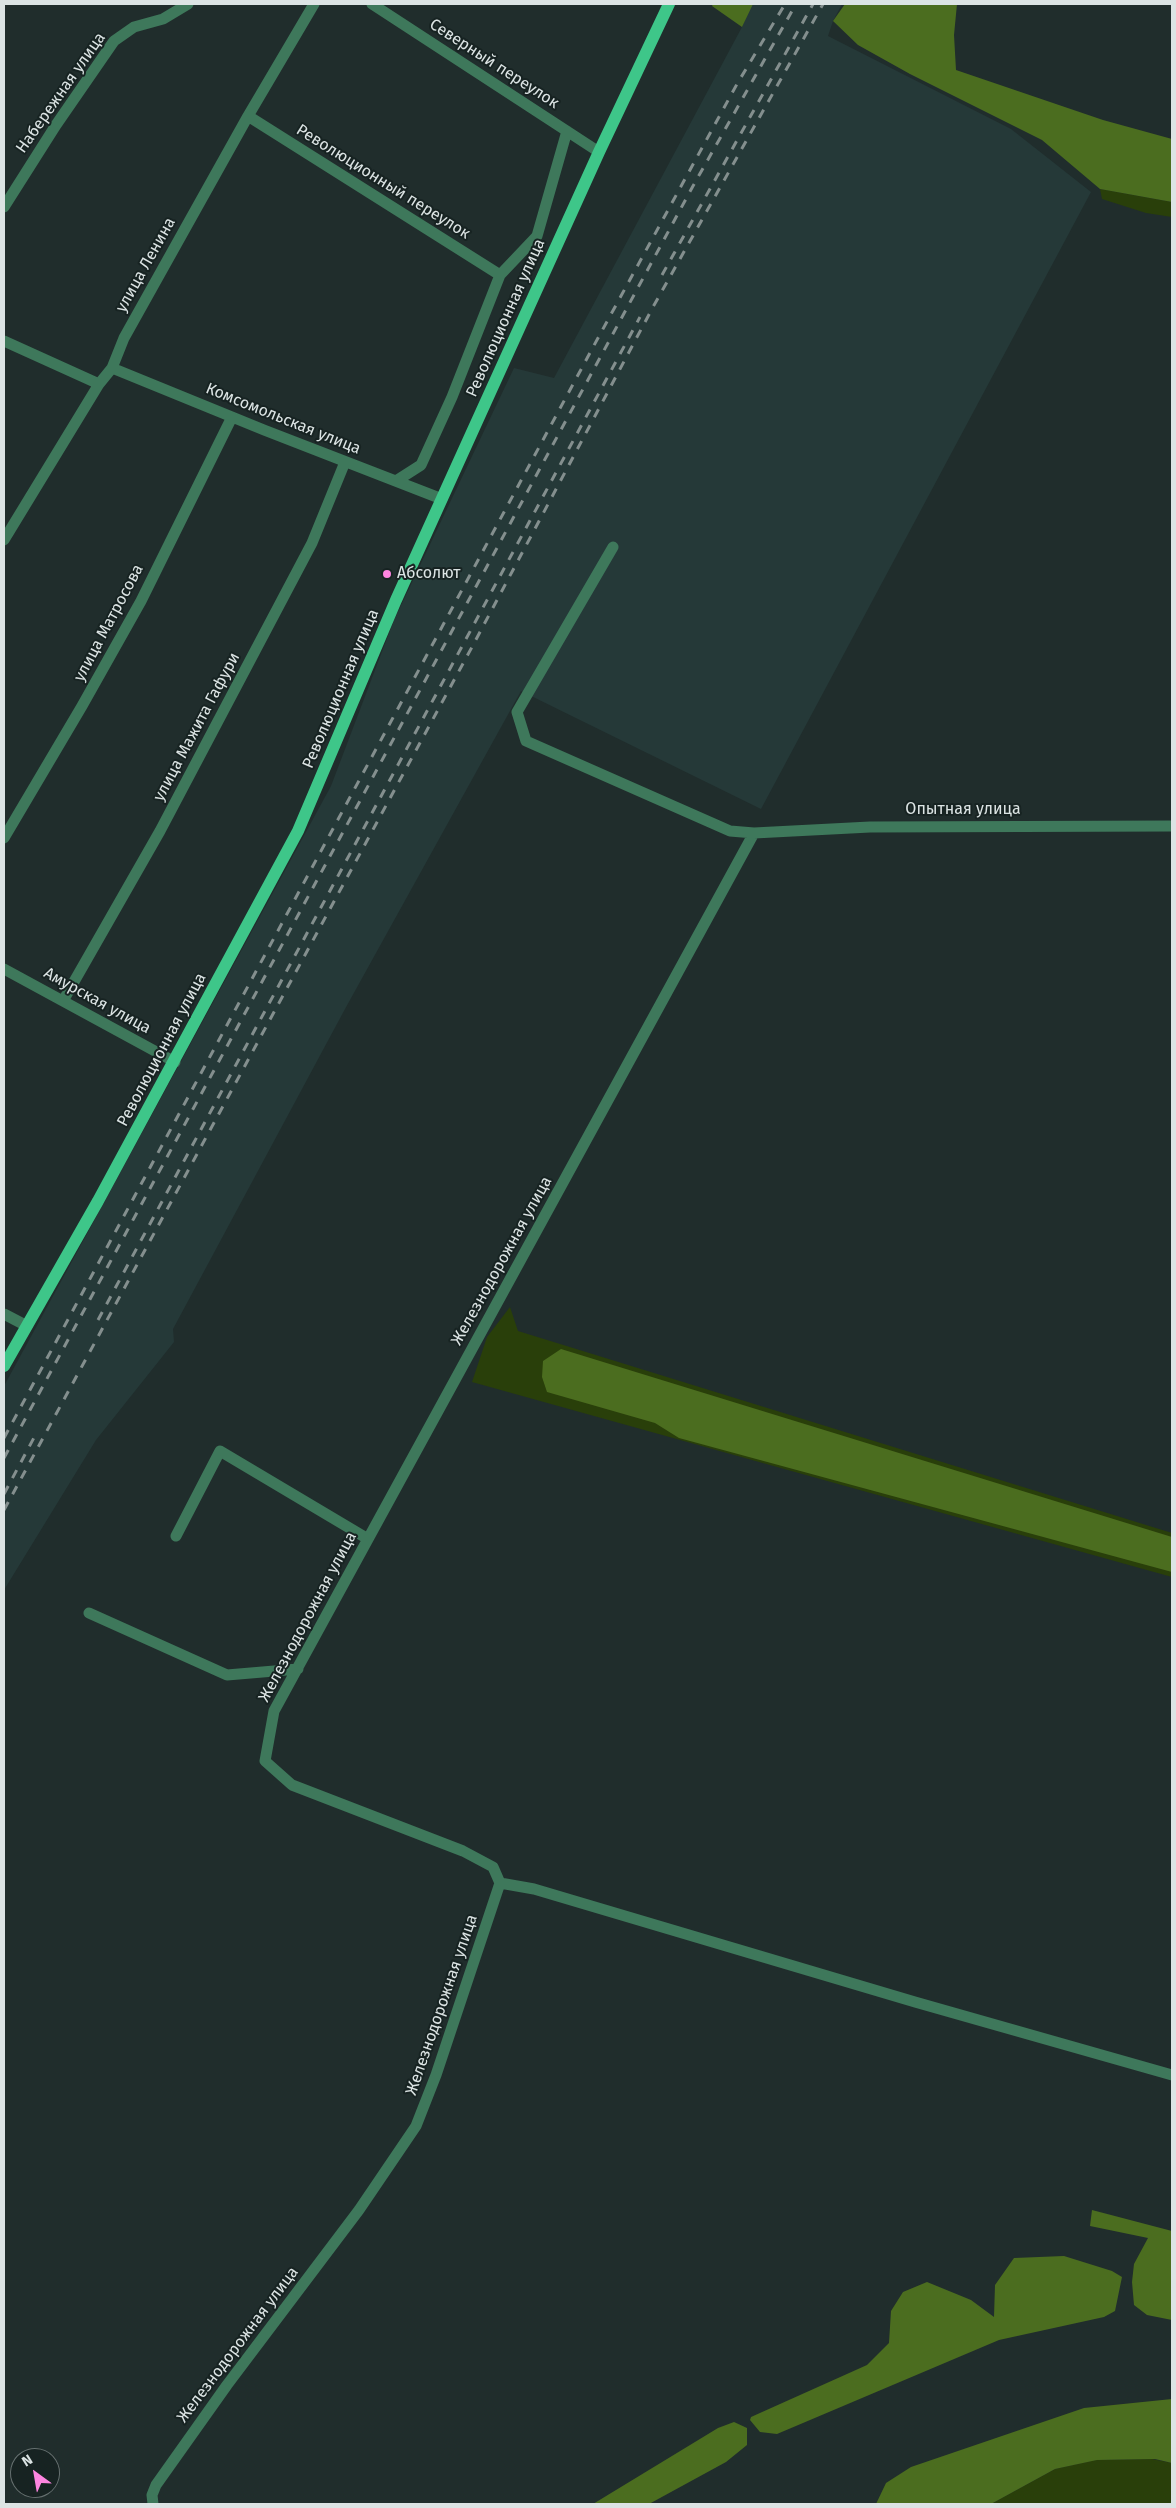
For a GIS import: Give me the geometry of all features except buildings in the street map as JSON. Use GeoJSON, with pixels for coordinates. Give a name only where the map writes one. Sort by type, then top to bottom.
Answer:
{"type":"FeatureCollection","features":[{"type":"Feature","properties":{"kind":"main road","name":"Революционная улица"},"geometry":{"type":"LineString","coordinates":[[4,1366],[175,1062],[298,830],[442,499],[599,152],[669,4]]}},
{"type":"Feature","properties":{"kind":"street","name":"Набережная улица"},"geometry":{"type":"LineString","coordinates":[[4,207],[56,125],[114,41],[134,27],[164,19],[188,4]]}},
{"type":"Feature","properties":{"kind":"street","name":"улица Ленина"},"geometry":{"type":"LineString","coordinates":[[4,540],[99,384],[112,368],[124,338],[248,116],[314,4]]}},
{"type":"Feature","properties":{"kind":"street","name":"Северный переулок"},"geometry":{"type":"LineString","coordinates":[[372,4],[599,152]]}},
{"type":"Feature","properties":{"kind":"street","name":"Революционный переулок"},"geometry":{"type":"LineString","coordinates":[[248,116],[500,276]]}},
{"type":"Feature","properties":{"kind":"street"},"geometry":{"type":"LineString","coordinates":[[396,481],[421,465],[452,397],[500,276],[538,236],[567,131]]}},
{"type":"Feature","properties":{"kind":"street"},"geometry":{"type":"LineString","coordinates":[[4,341],[99,384]]}},
{"type":"Feature","properties":{"kind":"street","name":"Комсомольская улица"},"geometry":{"type":"LineString","coordinates":[[112,368],[442,499]]}},
{"type":"Feature","properties":{"kind":"street","name":"улица Матросова"},"geometry":{"type":"LineString","coordinates":[[4,838],[136,610],[232,417]]}},
{"type":"Feature","properties":{"kind":"street","name":"улица Мажита Гафури"},"geometry":{"type":"LineString","coordinates":[[63,1001],[160,831],[312,543],[345,462]]}},
{"type":"Feature","properties":{"kind":"street","name":"Опытная улица"},"geometry":{"type":"LineString","coordinates":[[613,547],[517,712],[526,741],[730,831],[754,834],[870,827],[1172,826]]}},
{"type":"Feature","properties":{"kind":"street","name":"Железнодорожная улица"},"geometry":{"type":"LineString","coordinates":[[153,2504],[152,2494],[162,2477],[226,2385],[359,2210],[416,2126],[436,2075],[500,1883],[493,1867],[463,1851],[292,1785],[265,1761],[274,1711],[754,834]]}},
{"type":"Feature","properties":{"kind":"street","name":"Амурская улица"},"geometry":{"type":"LineString","coordinates":[[4,969],[175,1062]]}},
{"type":"Feature","properties":{"kind":"street"},"geometry":{"type":"LineString","coordinates":[[4,1314],[27,1326]]}},
{"type":"Feature","properties":{"kind":"street"},"geometry":{"type":"LineString","coordinates":[[176,1536],[220,1451],[368,1540]]}},
{"type":"Feature","properties":{"kind":"street"},"geometry":{"type":"LineString","coordinates":[[89,1613],[227,1675],[298,1669]]}},
{"type":"Feature","properties":{"kind":"street"},"geometry":{"type":"LineString","coordinates":[[500,1883],[534,1889],[934,2008],[1172,2075]]}},
{"type":"Feature","properties":{"kind":"shaded area"},"geometry":{"type":"Polygon","coordinates":[[[751,4],[842,4],[828,36],[1011,129],[1091,192],[761,809],[521,691],[345,1009],[173,1329],[174,1342],[96,1440],[4,1590],[4,1386],[331,786],[394,620],[514,368],[554,378],[742,27],[751,4]]]}},
{"type":"Feature","properties":{"kind":"green space"},"geometry":{"type":"Polygon","coordinates":[[[713,4],[753,4],[742,27],[712,6],[713,4]]]}},
{"type":"Feature","properties":{"kind":"green space"},"geometry":{"type":"Polygon","coordinates":[[[845,4],[957,4],[954,35],[956,70],[1103,120],[1172,139],[1172,202],[1100,189],[1042,140],[910,74],[858,45],[833,21],[845,4]]]}},
{"type":"Feature","properties":{"kind":"green space"},"geometry":{"type":"Polygon","coordinates":[[[1100,189],[1172,202],[1172,217],[1146,213],[1102,199],[1100,189]]]}},
{"type":"Feature","properties":{"kind":"green space"},"geometry":{"type":"Polygon","coordinates":[[[510,1307],[518,1331],[1172,1533],[1172,1577],[472,1382],[487,1337],[510,1307]]]}},
{"type":"Feature","properties":{"kind":"green space"},"geometry":{"type":"Polygon","coordinates":[[[561,1349],[1172,1537],[1172,1572],[679,1438],[655,1423],[547,1392],[542,1377],[543,1361],[561,1349]]]}},
{"type":"Feature","properties":{"kind":"green space"},"geometry":{"type":"Polygon","coordinates":[[[1092,2210],[1172,2231],[1172,2320],[1147,2315],[1134,2305],[1132,2282],[1134,2264],[1148,2238],[1090,2226],[1092,2210]]]}},
{"type":"Feature","properties":{"kind":"green space"},"geometry":{"type":"Polygon","coordinates":[[[1064,2256],[1112,2271],[1122,2277],[1115,2311],[1104,2317],[999,2340],[777,2434],[760,2432],[750,2420],[751,2417],[867,2365],[889,2343],[891,2311],[903,2292],[927,2282],[971,2300],[994,2317],[995,2285],[1014,2258],[1064,2256]]]}},
{"type":"Feature","properties":{"kind":"green space"},"geometry":{"type":"Polygon","coordinates":[[[1172,2399],[1172,2463],[1155,2459],[1097,2460],[1055,2469],[991,2504],[876,2504],[886,2483],[911,2467],[1084,2408],[1172,2399]]]}},
{"type":"Feature","properties":{"kind":"green space"},"geometry":{"type":"Polygon","coordinates":[[[734,2422],[747,2428],[747,2445],[726,2462],[649,2504],[593,2504],[718,2428],[734,2422]]]}},
{"type":"Feature","properties":{"kind":"green space"},"geometry":{"type":"Polygon","coordinates":[[[1152,2459],[1172,2463],[1172,2504],[991,2504],[1055,2469],[1096,2460],[1152,2459]]]}},
{"type":"Feature","properties":{"kind":"railway"},"geometry":{"type":"LineString","coordinates":[[4,1438],[598,338],[737,84],[785,4]]}},
{"type":"Feature","properties":{"kind":"railway"},"geometry":{"type":"LineString","coordinates":[[4,1458],[693,186],[796,4]]}},
{"type":"Feature","properties":{"kind":"railway"},"geometry":{"type":"LineString","coordinates":[[662,275],[813,4]]}},
{"type":"Feature","properties":{"kind":"railway"},"geometry":{"type":"LineString","coordinates":[[4,1510],[472,647],[653,307],[823,4]]}},
{"type":"Feature","properties":{"kind":"railway"},"geometry":{"type":"LineString","coordinates":[[98,1320],[640,317]]}},
{"type":"Feature","properties":{"kind":"railway"},"geometry":{"type":"LineString","coordinates":[[4,1494],[37,1432]]}},
{"type":"Feature","properties":{"kind":"place","name":"Абсолют"},"geometry":{"type":"Point","coordinates":[387,574]}}]}
